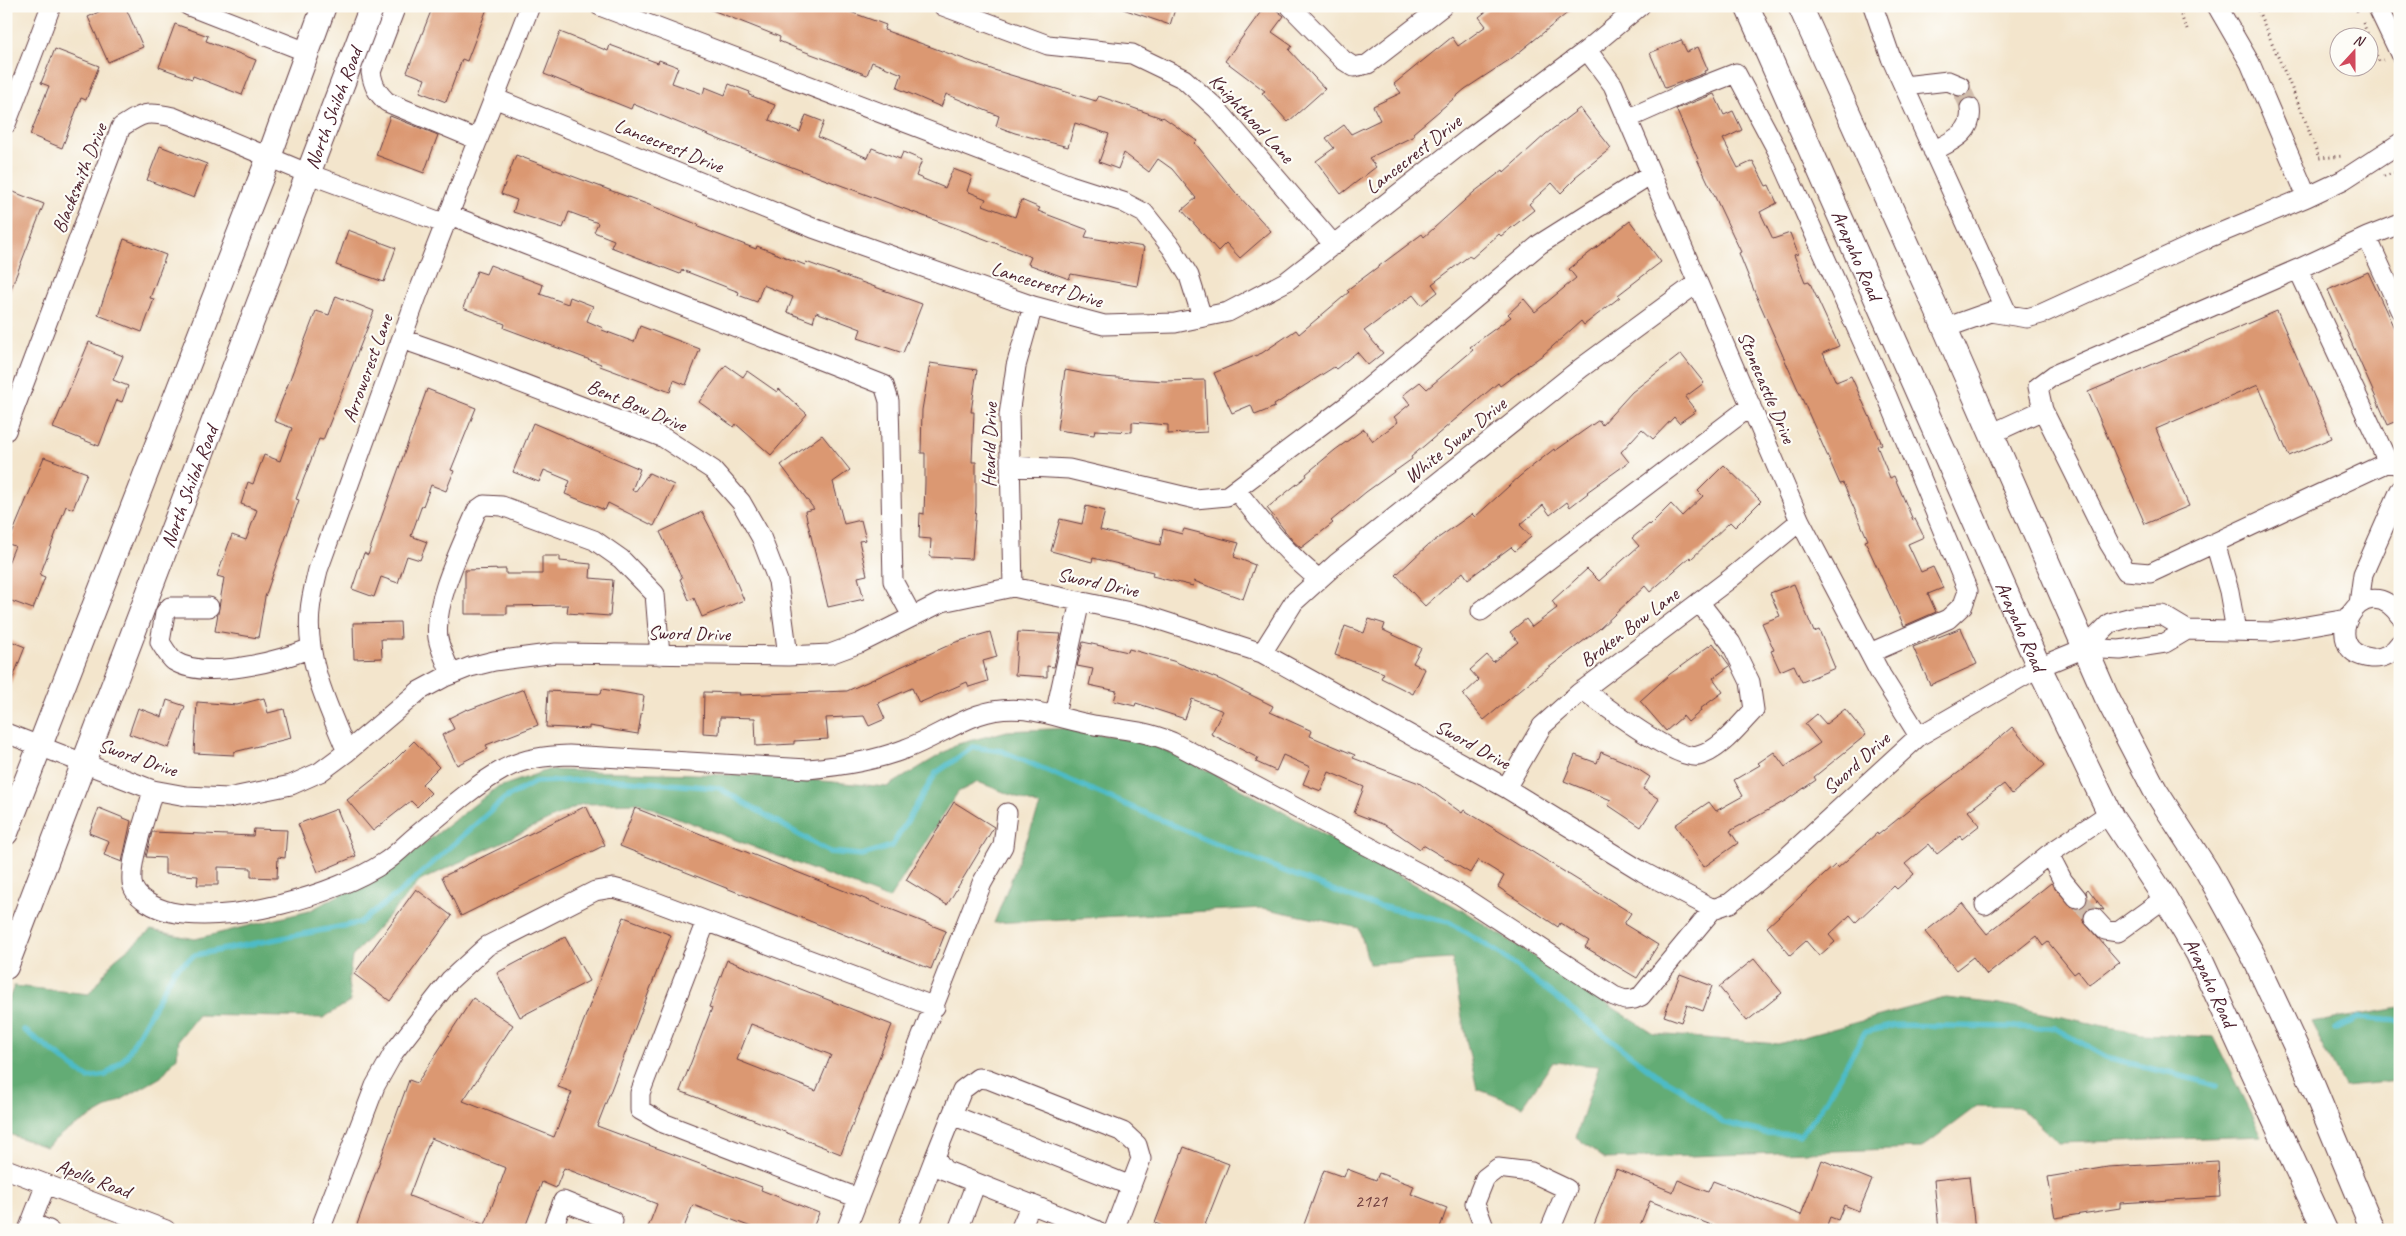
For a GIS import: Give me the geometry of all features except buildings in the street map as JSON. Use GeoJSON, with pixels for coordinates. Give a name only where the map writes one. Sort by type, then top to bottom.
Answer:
{"type":"FeatureCollection","features":[{"type":"Feature","properties":{"kind":"main road"},"geometry":{"type":"LineString","coordinates":[[6,833],[269,157],[324,6]]}},
{"type":"Feature","properties":{"kind":"main road","name":"North Shiloh Road"},"geometry":{"type":"LineString","coordinates":[[6,967],[372,6]]}},
{"type":"Feature","properties":{"kind":"main road","name":"Arapaho Road"},"geometry":{"type":"LineString","coordinates":[[1747,6],[2039,668],[2110,813],[2165,898],[2198,954],[2325,1230]]}},
{"type":"Feature","properties":{"kind":"main road"},"geometry":{"type":"LineString","coordinates":[[1800,6],[1945,328],[2106,696],[2155,790],[2207,871],[2253,955],[2303,1062],[2373,1230]]}},
{"type":"Feature","properties":{"kind":"street"},"geometry":{"type":"LineString","coordinates":[[6,124],[51,6]]}},
{"type":"Feature","properties":{"kind":"street"},"geometry":{"type":"LineString","coordinates":[[189,6],[307,52]]}},
{"type":"Feature","properties":{"kind":"street"},"geometry":{"type":"LineString","coordinates":[[396,6],[371,72],[373,83],[379,95],[387,102],[478,140]]}},
{"type":"Feature","properties":{"kind":"street","name":"Arrowcrest Lane"},"geometry":{"type":"LineString","coordinates":[[347,752],[322,692],[311,648],[310,612],[318,570],[334,520],[417,296],[530,6]]}},
{"type":"Feature","properties":{"kind":"street"},"geometry":{"type":"LineString","coordinates":[[600,6],[996,158],[1123,202],[1144,213],[1172,248],[1189,276],[1202,317]]}},
{"type":"Feature","properties":{"kind":"street","name":"Knighthood Lane"},"geometry":{"type":"LineString","coordinates":[[943,6],[1048,45],[1132,54],[1184,79],[1217,109],[1334,245]]}},
{"type":"Feature","properties":{"kind":"street"},"geometry":{"type":"LineString","coordinates":[[1290,6],[1343,60],[1354,67],[1368,64],[1443,6]]}},
{"type":"Feature","properties":{"kind":"street","name":"Lancecrest Drive"},"geometry":{"type":"LineString","coordinates":[[494,98],[813,228],[1033,306],[1104,325],[1175,323],[1228,312],[1287,281],[1472,136],[1587,50],[1640,6]]}},
{"type":"Feature","properties":{"kind":"street"},"geometry":{"type":"LineString","coordinates":[[1872,6],[1904,86],[2008,315]]}},
{"type":"Feature","properties":{"kind":"street"},"geometry":{"type":"LineString","coordinates":[[2217,6],[2250,63],[2307,197]]}},
{"type":"Feature","properties":{"kind":"street"},"geometry":{"type":"LineString","coordinates":[[2377,6],[2400,54]]}},
{"type":"Feature","properties":{"kind":"street","name":"Stonecastle Drive"},"geometry":{"type":"LineString","coordinates":[[1587,50],[1613,85],[1628,118],[1800,521],[1870,653],[1919,736]]}},
{"type":"Feature","properties":{"kind":"street"},"geometry":{"type":"LineString","coordinates":[[1628,118],[1736,73],[1777,150],[1887,396],[1968,591],[1963,605],[1948,618],[1870,653]]}},
{"type":"Feature","properties":{"kind":"street"},"geometry":{"type":"LineString","coordinates":[[1904,86],[1948,81],[1960,86]]}},
{"type":"Feature","properties":{"kind":"street"},"geometry":{"type":"LineString","coordinates":[[1933,151],[1957,139],[1969,126],[1972,117],[1970,108]]}},
{"type":"Feature","properties":{"kind":"street","name":"Blacksmith Drive"},"geometry":{"type":"LineString","coordinates":[[6,431],[121,127],[142,114],[158,114],[173,118],[309,174],[448,220],[884,385],[889,401],[893,581],[912,616]]}},
{"type":"Feature","properties":{"kind":"street"},"geometry":{"type":"LineString","coordinates":[[1945,328],[1990,312],[2026,318],[2041,314],[2203,240],[2307,197],[2361,168],[2400,142]]}},
{"type":"Feature","properties":{"kind":"street"},"geometry":{"type":"LineString","coordinates":[[1010,466],[1069,469],[1195,499],[1227,496],[1348,405],[1540,244],[1651,174]]}},
{"type":"Feature","properties":{"kind":"street"},"geometry":{"type":"LineString","coordinates":[[2298,269],[2394,463],[2150,573],[2126,571],[2109,543],[2043,410],[2038,388],[2054,375],[2400,224]]}},
{"type":"Feature","properties":{"kind":"street"},"geometry":{"type":"LineString","coordinates":[[2368,237],[2400,310]]}},
{"type":"Feature","properties":{"kind":"street","name":"White Swan Drive"},"geometry":{"type":"LineString","coordinates":[[1262,653],[1294,602],[1319,579],[1580,368],[1697,283]]}},
{"type":"Feature","properties":{"kind":"street","name":"Hearld Drive"},"geometry":{"type":"LineString","coordinates":[[1013,587],[1009,415],[1016,366],[1033,306]]}},
{"type":"Feature","properties":{"kind":"street","name":"Bent Bow Drive"},"geometry":{"type":"LineString","coordinates":[[402,339],[664,438],[713,470],[741,502],[761,537],[778,581],[788,656]]}},
{"type":"Feature","properties":{"kind":"street"},"geometry":{"type":"LineString","coordinates":[[1481,610],[1751,406]]}},
{"type":"Feature","properties":{"kind":"street"},"geometry":{"type":"LineString","coordinates":[[1991,434],[2043,410]]}},
{"type":"Feature","properties":{"kind":"street"},"geometry":{"type":"LineString","coordinates":[[1236,490],[1263,524],[1306,569],[1319,579]]}},
{"type":"Feature","properties":{"kind":"street"},"geometry":{"type":"LineString","coordinates":[[2400,490],[2363,574],[2359,604],[2346,619],[2345,628],[2346,638],[2358,654],[2366,658],[2385,657],[2393,652],[2400,643]]}},
{"type":"Feature","properties":{"kind":"street"},"geometry":{"type":"LineString","coordinates":[[451,674],[438,639],[438,617],[450,574],[477,510],[484,505],[502,506],[594,540],[621,558],[655,594],[660,655]]}},
{"type":"Feature","properties":{"kind":"street","name":"Broken Bow Lane"},"geometry":{"type":"LineString","coordinates":[[1506,788],[1542,726],[1583,690],[1699,602],[1800,521]]}},
{"type":"Feature","properties":{"kind":"street"},"geometry":{"type":"LineString","coordinates":[[2215,544],[2229,590],[2236,631]]}},
{"type":"Feature","properties":{"kind":"street","name":"Sword Drive"},"geometry":{"type":"LineString","coordinates":[[6,733],[153,790],[186,796],[228,798],[291,785],[320,772],[347,752],[419,691],[451,674],[494,661],[556,653],[788,656],[830,654],[860,643],[942,602],[1013,587],[1144,615],[1262,653],[1506,788],[1643,872],[1712,909],[1730,903],[1787,857],[1919,736],[2039,668],[2085,648]]}},
{"type":"Feature","properties":{"kind":"street"},"geometry":{"type":"LineString","coordinates":[[2359,604],[2378,600],[2387,604],[2400,616]]}},
{"type":"Feature","properties":{"kind":"street"},"geometry":{"type":"LineString","coordinates":[[1055,715],[1080,601]]}},
{"type":"Feature","properties":{"kind":"street"},"geometry":{"type":"LineString","coordinates":[[1583,690],[1627,722],[1678,752],[1697,757],[1714,750],[1754,710],[1750,682],[1731,643],[1699,602]]}},
{"type":"Feature","properties":{"kind":"street"},"geometry":{"type":"LineString","coordinates":[[209,607],[170,607],[165,612],[160,642],[173,660],[194,668],[214,670],[292,656],[311,648]]}},
{"type":"Feature","properties":{"kind":"street"},"geometry":{"type":"LineString","coordinates":[[2085,648],[2110,623],[2136,616],[2162,615],[2187,630],[2272,632],[2346,619]]}},
{"type":"Feature","properties":{"kind":"street"},"geometry":{"type":"LineString","coordinates":[[2085,648],[2120,650],[2165,643],[2187,630]]}},
{"type":"Feature","properties":{"kind":"street"},"geometry":{"type":"LineString","coordinates":[[153,790],[133,867],[132,883],[137,894],[160,910],[180,914],[243,911],[290,902],[335,888],[366,873],[386,862],[489,778],[525,760],[546,756],[569,755],[808,769],[841,766],[884,757],[907,749],[979,715],[1025,709],[1094,725],[1120,727],[1156,735],[1198,755],[1460,895],[1500,919],[1590,980],[1625,1000],[1641,996],[1712,909]]}},
{"type":"Feature","properties":{"kind":"street"},"geometry":{"type":"LineString","coordinates":[[846,1230],[935,1008],[982,882],[1003,846],[1007,812]]}},
{"type":"Feature","properties":{"kind":"street"},"geometry":{"type":"LineString","coordinates":[[1985,905],[2049,854],[2110,813]]}},
{"type":"Feature","properties":{"kind":"street"},"geometry":{"type":"LineString","coordinates":[[2049,854],[2063,881],[2077,898]]}},
{"type":"Feature","properties":{"kind":"street"},"geometry":{"type":"LineString","coordinates":[[320,1230],[375,1086],[394,1052],[450,980],[487,946],[595,891],[613,888],[632,893],[935,1008]]}},
{"type":"Feature","properties":{"kind":"street"},"geometry":{"type":"LineString","coordinates":[[2094,918],[2105,930],[2118,932],[2165,898]]}},
{"type":"Feature","properties":{"kind":"street"},"geometry":{"type":"LineString","coordinates":[[706,921],[640,1093],[640,1110],[663,1123],[858,1198]]}},
{"type":"Feature","properties":{"kind":"street"},"geometry":{"type":"LineString","coordinates":[[906,1230],[962,1090],[978,1078],[988,1079],[1123,1132],[1137,1145],[1141,1160],[1114,1230]]}},
{"type":"Feature","properties":{"kind":"street"},"geometry":{"type":"LineString","coordinates":[[952,1115],[1131,1186]]}},
{"type":"Feature","properties":{"kind":"street"},"geometry":{"type":"LineString","coordinates":[[935,1157],[944,1170],[1089,1229]]}},
{"type":"Feature","properties":{"kind":"street","name":"Apollo Road"},"geometry":{"type":"LineString","coordinates":[[6,1168],[155,1228]]}},
{"type":"Feature","properties":{"kind":"street"},"geometry":{"type":"LineString","coordinates":[[1485,1230],[1475,1203],[1485,1178],[1498,1168],[1530,1172],[1567,1189],[1550,1230]]}},
{"type":"Feature","properties":{"kind":"street"},"geometry":{"type":"LineString","coordinates":[[958,1230],[976,1183]]}},
{"type":"Feature","properties":{"kind":"street"},"geometry":{"type":"LineString","coordinates":[[46,1184],[29,1226],[49,1230]]}},
{"type":"Feature","properties":{"kind":"street"},"geometry":{"type":"LineString","coordinates":[[552,1230],[563,1201],[613,1220],[609,1230]]}},
{"type":"Feature","properties":{"kind":"street"},"geometry":{"type":"LineString","coordinates":[[1020,1230],[1030,1204]]}},
{"type":"Feature","properties":{"kind":"path"},"geometry":{"type":"LineString","coordinates":[[2177,6],[2187,30]]}},
{"type":"Feature","properties":{"kind":"path"},"geometry":{"type":"LineString","coordinates":[[2256,6],[2302,112],[2319,158],[2349,156],[2370,178],[2389,176],[2400,171]]}},
{"type":"Feature","properties":{"kind":"green space"},"geometry":{"type":"Polygon","coordinates":[[[1071,728],[1153,745],[1201,767],[1465,912],[1654,1034],[1778,1044],[1945,998],[2000,1004],[2142,1034],[2213,1037],[2262,1136],[2059,1143],[2019,1107],[1977,1106],[1921,1148],[1605,1159],[1576,1137],[1599,1066],[1553,1062],[1523,1106],[1477,1089],[1465,1035],[1452,959],[1369,964],[1359,928],[1262,908],[994,923],[1040,806],[978,782],[958,792],[889,899],[639,803],[582,804],[420,881],[352,957],[348,983],[351,1001],[323,1018],[198,1015],[179,1039],[177,1057],[161,1077],[63,1133],[46,1147],[6,1133],[6,1006],[14,986],[89,994],[114,960],[151,930],[195,939],[309,911],[398,864],[496,788],[548,770],[769,776],[887,787],[958,744],[1007,731],[1071,728]]]}},
{"type":"Feature","properties":{"kind":"green space"},"geometry":{"type":"Polygon","coordinates":[[[2400,1008],[2400,1081],[2344,1086],[2311,1023],[2400,1008]]]}},
{"type":"Feature","properties":{"kind":"waterway"},"geometry":{"type":"LineString","coordinates":[[24,1030],[88,1078],[106,1075],[126,1057],[175,969],[195,955],[359,923],[399,893],[504,799],[535,782],[606,779],[719,788],[829,852],[862,855],[892,846],[936,773],[973,747],[1002,751],[1233,851],[1366,903],[1449,922],[1502,955],[1655,1074],[1680,1088],[1722,1122],[1765,1133],[1800,1135],[1819,1112],[1865,1032],[1896,1025],[2055,1028],[2106,1057],[2216,1085]]}},
{"type":"Feature","properties":{"kind":"waterway"},"geometry":{"type":"LineString","coordinates":[[2335,1029],[2357,1018],[2400,1021]]}},
{"type":"Feature","properties":{"kind":"tunnel"},"geometry":{"type":"LineString","coordinates":[[1960,86],[1970,108]]}},
{"type":"Feature","properties":{"kind":"tunnel"},"geometry":{"type":"LineString","coordinates":[[2077,898],[2094,918]]}}]}
